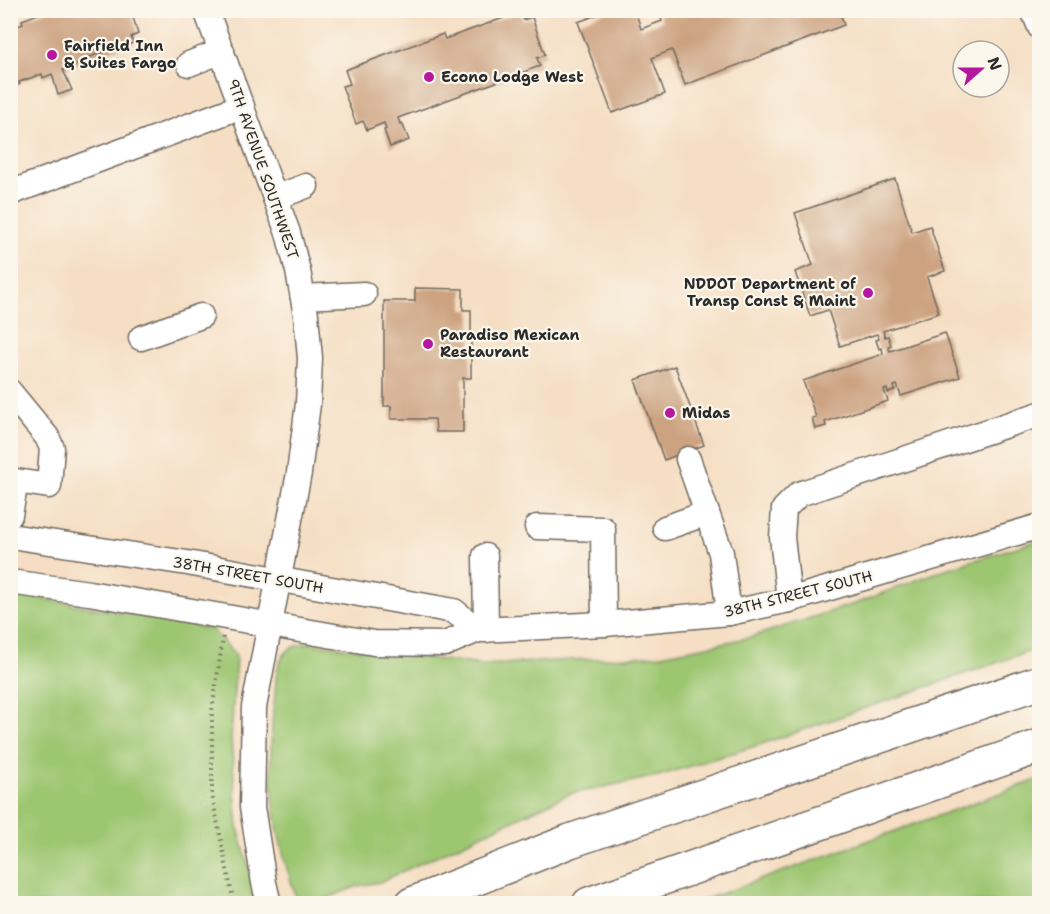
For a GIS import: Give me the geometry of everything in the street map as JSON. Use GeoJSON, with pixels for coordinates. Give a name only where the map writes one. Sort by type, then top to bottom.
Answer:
{"type":"FeatureCollection","features":[{"type":"Feature","properties":{"kind":"highway"},"geometry":{"type":"LineString","coordinates":[[412,903],[570,841],[1040,682]]}},
{"type":"Feature","properties":{"kind":"highway"},"geometry":{"type":"LineString","coordinates":[[589,903],[1040,746]]}},
{"type":"Feature","properties":{"kind":"street","name":"9TH AVENUE SOUTHWEST"},"geometry":{"type":"LineString","coordinates":[[206,10],[288,233],[303,297],[310,358],[308,404],[298,473],[254,707],[252,807],[269,903]]}},
{"type":"Feature","properties":{"kind":"street"},"geometry":{"type":"LineString","coordinates":[[1032,10],[1040,27]]}},
{"type":"Feature","properties":{"kind":"street"},"geometry":{"type":"LineString","coordinates":[[189,64],[222,51]]}},
{"type":"Feature","properties":{"kind":"street"},"geometry":{"type":"LineString","coordinates":[[10,193],[242,106]]}},
{"type":"Feature","properties":{"kind":"street"},"geometry":{"type":"LineString","coordinates":[[275,198],[306,186]]}},
{"type":"Feature","properties":{"kind":"street"},"geometry":{"type":"LineString","coordinates":[[303,297],[364,294]]}},
{"type":"Feature","properties":{"kind":"street"},"geometry":{"type":"LineString","coordinates":[[141,338],[201,315]]}},
{"type":"Feature","properties":{"kind":"street"},"geometry":{"type":"LineString","coordinates":[[10,392],[47,437],[52,448],[49,486],[13,480],[10,515]]}},
{"type":"Feature","properties":{"kind":"street"},"geometry":{"type":"LineString","coordinates":[[789,600],[782,537],[784,509],[799,494],[1040,414]]}},
{"type":"Feature","properties":{"kind":"street"},"geometry":{"type":"LineString","coordinates":[[688,459],[721,553],[729,614]]}},
{"type":"Feature","properties":{"kind":"street"},"geometry":{"type":"LineString","coordinates":[[664,528],[707,513]]}},
{"type":"Feature","properties":{"kind":"street"},"geometry":{"type":"LineString","coordinates":[[537,526],[603,529],[604,624]]}},
{"type":"Feature","properties":{"kind":"street","name":"38TH STREET SOUTH"},"geometry":{"type":"LineString","coordinates":[[10,582],[89,593],[374,643],[445,644],[482,630],[604,624],[729,614],[789,600],[1040,526]]}},
{"type":"Feature","properties":{"kind":"street","name":"38TH STREET SOUTH"},"geometry":{"type":"LineString","coordinates":[[10,536],[454,611],[482,630]]}},
{"type":"Feature","properties":{"kind":"street"},"geometry":{"type":"LineString","coordinates":[[482,630],[485,555]]}},
{"type":"Feature","properties":{"kind":"path"},"geometry":{"type":"LineString","coordinates":[[224,635],[212,711],[210,761],[212,795],[234,903]]}},
{"type":"Feature","properties":{"kind":"green space"},"geometry":{"type":"Polygon","coordinates":[[[1039,540],[1039,648],[762,744],[658,776],[569,794],[380,882],[358,886],[315,903],[298,903],[285,862],[278,829],[272,787],[271,756],[277,670],[282,658],[294,647],[309,643],[482,665],[661,655],[748,638],[857,603],[943,570],[1039,540]]]}},
{"type":"Feature","properties":{"kind":"green space"},"geometry":{"type":"Polygon","coordinates":[[[11,593],[212,629],[236,656],[231,740],[238,828],[259,903],[11,904],[11,593]]]}},
{"type":"Feature","properties":{"kind":"green space"},"geometry":{"type":"Polygon","coordinates":[[[1039,779],[1039,903],[695,903],[1023,785],[1039,779]]]}},
{"type":"Feature","properties":{"kind":"building","name":"Fairfield Inn & Suites Fargo"},"geometry":{"type":"Polygon","coordinates":[[[49,10],[131,10],[138,34],[131,37],[133,43],[86,58],[87,61],[63,70],[72,90],[58,95],[52,74],[43,78],[42,74],[19,82],[20,84],[10,88],[10,29],[23,24],[22,20],[49,10]]]}},
{"type":"Feature","properties":{"kind":"building"},"geometry":{"type":"Polygon","coordinates":[[[610,10],[635,10],[641,29],[662,21],[658,10],[839,10],[844,25],[685,85],[672,50],[652,58],[665,94],[612,113],[578,22],[610,10]]]}},
{"type":"Feature","properties":{"kind":"building","name":"Econo Lodge West"},"geometry":{"type":"Polygon","coordinates":[[[520,12],[523,20],[532,17],[545,55],[537,58],[540,66],[398,118],[409,140],[390,147],[384,123],[367,130],[363,121],[356,124],[342,86],[350,84],[345,70],[443,34],[445,39],[520,12]]]}},
{"type":"Feature","properties":{"kind":"building","name":"NDDOT Department of Transp Const & Maint"},"geometry":{"type":"Polygon","coordinates":[[[895,179],[912,232],[930,226],[945,271],[927,277],[939,313],[883,331],[885,337],[888,336],[890,351],[945,333],[960,377],[901,396],[897,385],[894,386],[895,390],[888,393],[887,389],[884,390],[888,401],[825,422],[826,426],[815,429],[812,418],[816,417],[803,381],[883,354],[876,340],[879,339],[877,334],[840,346],[828,310],[810,316],[795,272],[813,265],[795,213],[895,179]]]}},
{"type":"Feature","properties":{"kind":"building","name":"Paradiso Mexican Restaurant"},"geometry":{"type":"Polygon","coordinates":[[[415,288],[463,289],[463,310],[471,310],[471,378],[463,378],[463,432],[436,432],[435,419],[391,419],[391,406],[384,406],[384,301],[415,301],[415,288]]]}},
{"type":"Feature","properties":{"kind":"building","name":"Midas"},"geometry":{"type":"Polygon","coordinates":[[[675,366],[704,445],[664,460],[635,380],[675,366]]]}},
{"type":"Feature","properties":{"kind":"place","name":"Fairfield Inn & Suites Fargo"},"geometry":{"type":"Point","coordinates":[52,55]}},
{"type":"Feature","properties":{"kind":"place","name":"Econo Lodge West"},"geometry":{"type":"Point","coordinates":[429,77]}},
{"type":"Feature","properties":{"kind":"place","name":"NDDOT Department of Transp Const & Maint"},"geometry":{"type":"Point","coordinates":[868,293]}},
{"type":"Feature","properties":{"kind":"place","name":"Paradiso Mexican Restaurant"},"geometry":{"type":"Point","coordinates":[428,344]}},
{"type":"Feature","properties":{"kind":"place","name":"Midas"},"geometry":{"type":"Point","coordinates":[670,413]}}]}
